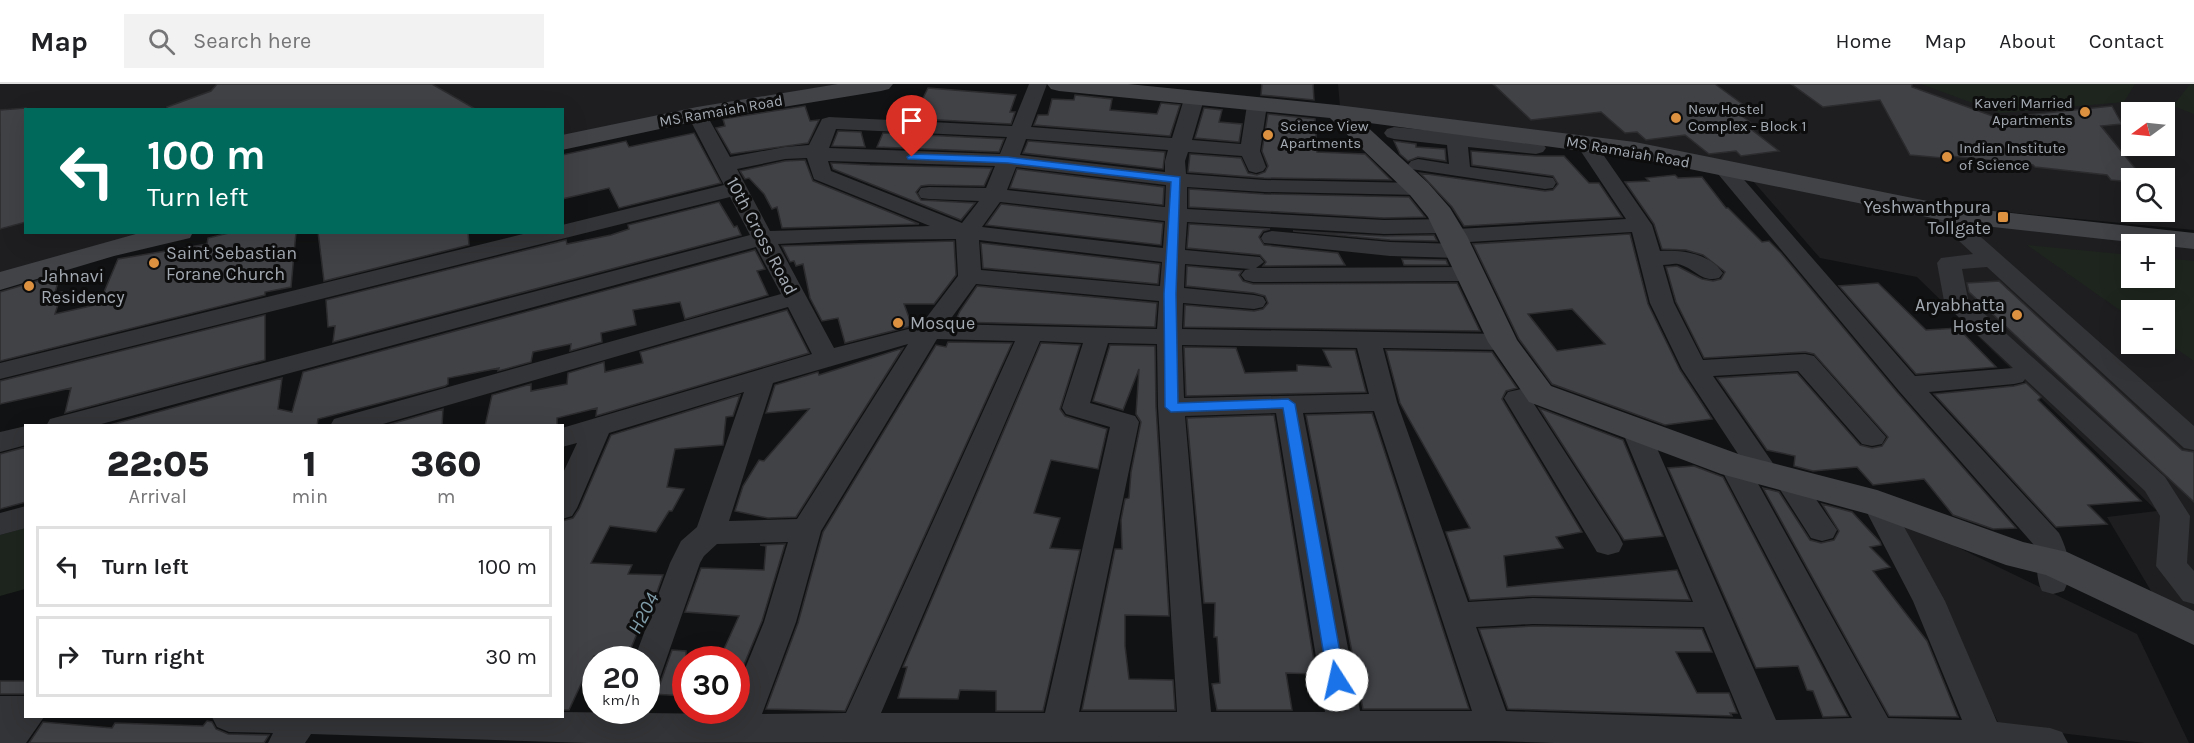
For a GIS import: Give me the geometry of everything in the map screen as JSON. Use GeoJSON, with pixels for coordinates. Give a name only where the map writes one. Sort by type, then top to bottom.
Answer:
{"type":"FeatureCollection","features":[{"type":"Feature","properties":{"kind":"main road","name":"MS Ramaiah Road"},"geometry":{"type":"LineString","coordinates":[[564,143],[697,114],[881,84]]}},
{"type":"Feature","properties":{"kind":"main road","name":"MS Ramaiah Road"},"geometry":{"type":"LineString","coordinates":[[1059,84],[1337,112],[1457,133],[1635,150],[1725,170],[1938,211],[2005,221],[2194,240]]}},
{"type":"Feature","properties":{"kind":"main road"},"geometry":{"type":"LineString","coordinates":[[1337,112],[1419,177],[1458,247],[1503,342],[1540,394],[1733,465],[1877,503],[2042,566],[2194,629]]}},
{"type":"Feature","properties":{"kind":"main road"},"geometry":{"type":"LineString","coordinates":[[0,281],[105,250],[172,234]]}},
{"type":"Feature","properties":{"kind":"main road"},"geometry":{"type":"LineString","coordinates":[[2042,566],[2194,648]]}},
{"type":"Feature","properties":{"kind":"street"},"geometry":{"type":"LineString","coordinates":[[739,728],[780,622],[806,530],[929,331],[970,276],[967,232],[994,195],[1038,84]]}},
{"type":"Feature","properties":{"kind":"street"},"geometry":{"type":"LineString","coordinates":[[1194,99],[1175,160],[1169,337],[1171,407],[1196,735]]}},
{"type":"Feature","properties":{"kind":"street"},"geometry":{"type":"LineString","coordinates":[[1257,105],[1250,151],[1264,186],[1252,269],[1257,339]]}},
{"type":"Feature","properties":{"kind":"street","name":"10th Cross Road"},"geometry":{"type":"LineString","coordinates":[[697,114],[827,358]]}},
{"type":"Feature","properties":{"kind":"street"},"geometry":{"type":"LineString","coordinates":[[967,232],[821,175],[817,153],[829,123],[1020,132],[1250,151]]}},
{"type":"Feature","properties":{"kind":"street"},"geometry":{"type":"LineString","coordinates":[[1394,133],[1457,133],[1536,148]]}},
{"type":"Feature","properties":{"kind":"street"},"geometry":{"type":"LineString","coordinates":[[1457,133],[1460,172]]}},
{"type":"Feature","properties":{"kind":"street"},"geometry":{"type":"LineString","coordinates":[[1587,144],[1641,225],[1662,303],[1695,369],[1776,476],[1822,530]]}},
{"type":"Feature","properties":{"kind":"street"},"geometry":{"type":"LineString","coordinates":[[724,165],[785,153],[817,153],[1008,160],[1176,180],[1264,186],[1419,177],[1460,172],[1545,183]]}},
{"type":"Feature","properties":{"kind":"street"},"geometry":{"type":"LineString","coordinates":[[1725,170],[1908,385],[2048,541],[2042,566]]}},
{"type":"Feature","properties":{"kind":"street"},"geometry":{"type":"LineString","coordinates":[[564,232],[736,189]]}},
{"type":"Feature","properties":{"kind":"street"},"geometry":{"type":"LineString","coordinates":[[929,193],[994,195],[1174,215],[1257,228],[1327,244],[1458,247]]}},
{"type":"Feature","properties":{"kind":"street"},"geometry":{"type":"LineString","coordinates":[[1938,211],[2194,441]]}},
{"type":"Feature","properties":{"kind":"street"},"geometry":{"type":"LineString","coordinates":[[67,424],[763,238],[861,233],[967,232],[1172,256],[1252,269],[1641,225]]}},
{"type":"Feature","properties":{"kind":"street"},"geometry":{"type":"LineString","coordinates":[[0,371],[554,234]]}},
{"type":"Feature","properties":{"kind":"street"},"geometry":{"type":"LineString","coordinates":[[1650,259],[1683,257],[1711,273]]}},
{"type":"Feature","properties":{"kind":"street"},"geometry":{"type":"LineString","coordinates":[[1991,260],[1949,263],[1956,301],[2155,484],[2184,517],[2171,566],[2194,592]]}},
{"type":"Feature","properties":{"kind":"street"},"geometry":{"type":"LineString","coordinates":[[970,276],[1254,302]]}},
{"type":"Feature","properties":{"kind":"street"},"geometry":{"type":"LineString","coordinates":[[351,424],[795,297]]}},
{"type":"Feature","properties":{"kind":"street"},"geometry":{"type":"LineString","coordinates":[[564,437],[827,358],[929,331],[1503,342]]}},
{"type":"Feature","properties":{"kind":"street"},"geometry":{"type":"LineString","coordinates":[[857,728],[1032,332]]}},
{"type":"Feature","properties":{"kind":"street"},"geometry":{"type":"LineString","coordinates":[[1059,727],[1125,422],[1075,408],[1098,334]]}},
{"type":"Feature","properties":{"kind":"street"},"geometry":{"type":"LineString","coordinates":[[1368,341],[1384,402],[1494,726]]}},
{"type":"Feature","properties":{"kind":"street"},"geometry":{"type":"LineString","coordinates":[[1695,369],[1805,362],[1872,437]]}},
{"type":"Feature","properties":{"kind":"street"},"geometry":{"type":"LineString","coordinates":[[1908,385],[2014,376]]}},
{"type":"Feature","properties":{"kind":"street"},"geometry":{"type":"LineString","coordinates":[[656,646],[685,563],[692,549],[710,533],[762,377]]}},
{"type":"Feature","properties":{"kind":"street"},"geometry":{"type":"LineString","coordinates":[[1540,394],[1517,398],[1608,544]]}},
{"type":"Feature","properties":{"kind":"street"},"geometry":{"type":"LineString","coordinates":[[1171,407],[1384,402]]}},
{"type":"Feature","properties":{"kind":"street"},"geometry":{"type":"LineString","coordinates":[[1288,404],[1345,726]]}},
{"type":"Feature","properties":{"kind":"street"},"geometry":{"type":"LineString","coordinates":[[564,504],[598,427]]}},
{"type":"Feature","properties":{"kind":"street"},"geometry":{"type":"LineString","coordinates":[[1635,428],[1768,739]]}},
{"type":"Feature","properties":{"kind":"street"},"geometry":{"type":"LineString","coordinates":[[0,442],[24,436]]}},
{"type":"Feature","properties":{"kind":"street"},"geometry":{"type":"LineString","coordinates":[[1733,465],[1878,733]]}},
{"type":"Feature","properties":{"kind":"street"},"geometry":{"type":"LineString","coordinates":[[1877,503],[1929,601],[1986,736]]}},
{"type":"Feature","properties":{"kind":"street"},"geometry":{"type":"LineString","coordinates":[[0,524],[24,518]]}},
{"type":"Feature","properties":{"kind":"street"},"geometry":{"type":"LineString","coordinates":[[710,533],[806,530]]}},
{"type":"Feature","properties":{"kind":"street"},"geometry":{"type":"LineString","coordinates":[[1457,615],[1533,611],[1714,615]]}},
{"type":"Feature","properties":{"kind":"street"},"geometry":{"type":"LineString","coordinates":[[0,711],[24,711]]}},
{"type":"Feature","properties":{"kind":"street"},"geometry":{"type":"LineString","coordinates":[[5,743],[26,718]]}},
{"type":"Feature","properties":{"kind":"street"},"geometry":{"type":"LineString","coordinates":[[237,718],[297,726],[1059,727],[1196,735],[1345,726],[1494,726],[1768,739],[1878,733],[1986,736],[2050,743]]}},
{"type":"Feature","properties":{"kind":"shaded area"},"geometry":{"type":"Polygon","coordinates":[[[0,84],[843,84],[564,136],[564,108],[24,108],[24,234],[140,234],[0,273],[0,84]]]}},
{"type":"Feature","properties":{"kind":"shaded area","name":"Indian Institute of Science"},"geometry":{"type":"Polygon","coordinates":[[[1338,84],[2194,84],[2194,230],[1944,206],[1340,107],[1338,84]]]}},
{"type":"Feature","properties":{"kind":"shaded area"},"geometry":{"type":"Polygon","coordinates":[[[1921,84],[2135,84],[2124,102],[2000,113],[1921,84]]]}},
{"type":"Feature","properties":{"kind":"shaded area"},"geometry":{"type":"Polygon","coordinates":[[[2190,84],[2194,84],[2194,114],[2175,107],[2175,103],[2190,84]]]}},
{"type":"Feature","properties":{"kind":"shaded area","name":"Indian Institute of Science"},"geometry":{"type":"Polygon","coordinates":[[[1753,181],[2121,236],[2121,288],[2175,288],[2175,244],[2194,247],[2194,622],[2160,606],[2107,517],[2157,511],[1917,277],[1820,258],[1753,181]]]}},
{"type":"Feature","properties":{"kind":"shaded area"},"geometry":{"type":"Polygon","coordinates":[[[2027,245],[2121,254],[2121,288],[2175,288],[2175,259],[2194,261],[2194,361],[2175,348],[2175,300],[2121,300],[2121,311],[2027,245]]]}},
{"type":"Feature","properties":{"kind":"shaded area"},"geometry":{"type":"Polygon","coordinates":[[[1891,515],[2137,634],[2189,743],[2145,743],[2000,726],[1891,515]]]}},
{"type":"Feature","properties":{"kind":"shaded area"},"geometry":{"type":"Polygon","coordinates":[[[24,528],[24,589],[0,596],[0,535],[24,528]]]}},
{"type":"Feature","properties":{"kind":"building"},"geometry":{"type":"Polygon","coordinates":[[[217,84],[432,84],[474,108],[167,108],[211,91],[217,84]]]}},
{"type":"Feature","properties":{"kind":"building"},"geometry":{"type":"Polygon","coordinates":[[[1262,84],[1313,84],[1314,100],[1261,95],[1262,84]]]}},
{"type":"Feature","properties":{"kind":"building","name":"New Hostel Complex - Block 1"},"geometry":{"type":"Polygon","coordinates":[[[1493,84],[1715,84],[1745,106],[1731,108],[1750,122],[1743,123],[1779,151],[1741,156],[1736,151],[1709,154],[1685,135],[1646,140],[1637,132],[1625,133],[1601,112],[1531,120],[1493,84]]]}},
{"type":"Feature","properties":{"kind":"building"},"geometry":{"type":"Polygon","coordinates":[[[1791,84],[1912,84],[1912,87],[1998,118],[2112,106],[2121,124],[2101,126],[2121,151],[2121,156],[2125,156],[2135,168],[2121,168],[2121,181],[2111,180],[2107,175],[2033,165],[1942,155],[1943,158],[1910,155],[1880,100],[1823,107],[1791,84]]]}},
{"type":"Feature","properties":{"kind":"building"},"geometry":{"type":"Polygon","coordinates":[[[928,88],[1016,95],[1010,112],[1015,112],[1011,124],[904,118],[907,110],[917,110],[928,88]]]}},
{"type":"Feature","properties":{"kind":"building"},"geometry":{"type":"Polygon","coordinates":[[[1075,95],[1112,99],[1110,110],[1157,114],[1161,103],[1180,105],[1170,136],[1034,125],[1038,115],[1048,115],[1052,99],[1074,100],[1075,95]]]}},
{"type":"Feature","properties":{"kind":"building"},"geometry":{"type":"Polygon","coordinates":[[[805,106],[810,121],[819,120],[808,143],[731,154],[716,128],[725,126],[723,119],[805,106]]]}},
{"type":"Feature","properties":{"kind":"building"},"geometry":{"type":"Polygon","coordinates":[[[24,108],[24,223],[0,229],[0,110],[24,108]]]}},
{"type":"Feature","properties":{"kind":"building"},"geometry":{"type":"Polygon","coordinates":[[[1204,108],[1222,110],[1219,122],[1242,124],[1239,142],[1195,138],[1204,108]]]}},
{"type":"Feature","properties":{"kind":"building"},"geometry":{"type":"Polygon","coordinates":[[[1268,114],[1315,119],[1317,152],[1365,154],[1391,180],[1264,178],[1188,172],[1190,154],[1241,158],[1248,173],[1257,175],[1265,172],[1268,166],[1262,151],[1268,114]]]}},
{"type":"Feature","properties":{"kind":"building"},"geometry":{"type":"Polygon","coordinates":[[[838,131],[861,132],[865,147],[832,146],[838,131]]]}},
{"type":"Feature","properties":{"kind":"building"},"geometry":{"type":"Polygon","coordinates":[[[694,133],[721,183],[619,208],[609,188],[564,199],[564,155],[626,141],[629,147],[694,133]]]}},
{"type":"Feature","properties":{"kind":"building"},"geometry":{"type":"Polygon","coordinates":[[[883,133],[1004,139],[999,152],[877,147],[883,133]]]}},
{"type":"Feature","properties":{"kind":"building"},"geometry":{"type":"Polygon","coordinates":[[[1028,141],[1165,152],[1163,169],[1023,153],[1028,141]]]}},
{"type":"Feature","properties":{"kind":"building"},"geometry":{"type":"Polygon","coordinates":[[[1394,141],[1416,144],[1416,147],[1445,149],[1446,161],[1418,157],[1408,161],[1400,154],[1394,141]]]}},
{"type":"Feature","properties":{"kind":"building"},"geometry":{"type":"Polygon","coordinates":[[[1471,151],[1564,156],[1589,183],[1599,183],[1622,217],[1464,226],[1452,207],[1420,173],[1545,191],[1553,190],[1558,184],[1553,176],[1472,165],[1471,151]]]}},
{"type":"Feature","properties":{"kind":"building"},"geometry":{"type":"Polygon","coordinates":[[[805,160],[813,181],[919,224],[782,228],[777,207],[772,209],[764,194],[749,178],[745,179],[740,171],[785,161],[805,160]]]}},
{"type":"Feature","properties":{"kind":"building"},"geometry":{"type":"Polygon","coordinates":[[[831,163],[992,168],[984,186],[929,185],[921,186],[916,192],[921,200],[975,203],[961,220],[833,169],[831,163]]]}},
{"type":"Feature","properties":{"kind":"building"},"geometry":{"type":"Polygon","coordinates":[[[1017,169],[1164,187],[1163,205],[1010,188],[1017,169]]]}},
{"type":"Feature","properties":{"kind":"building"},"geometry":{"type":"Polygon","coordinates":[[[1675,175],[1678,178],[1702,177],[1726,208],[1762,242],[1769,241],[1781,253],[1897,392],[2016,528],[1993,529],[1953,515],[1924,479],[1873,485],[1857,467],[1813,471],[1794,466],[1795,456],[1767,450],[1717,378],[1797,373],[1860,445],[1872,448],[1882,446],[1888,437],[1814,354],[1805,352],[1704,358],[1676,302],[1666,267],[1677,266],[1702,279],[1713,281],[1721,279],[1725,272],[1703,255],[1686,250],[1662,249],[1654,224],[1625,182],[1649,181],[1646,178],[1675,175]]]}},
{"type":"Feature","properties":{"kind":"building"},"geometry":{"type":"Polygon","coordinates":[[[1189,189],[1264,194],[1409,197],[1425,217],[1384,218],[1189,207],[1189,189]]]}},
{"type":"Feature","properties":{"kind":"building"},"geometry":{"type":"Polygon","coordinates":[[[719,202],[741,235],[333,342],[335,326],[328,327],[326,300],[566,240],[567,244],[611,235],[629,229],[628,225],[719,202]]]}},
{"type":"Feature","properties":{"kind":"building"},"geometry":{"type":"Polygon","coordinates":[[[1001,204],[1163,223],[1161,245],[986,225],[1001,204]]]}},
{"type":"Feature","properties":{"kind":"building"},"geometry":{"type":"Polygon","coordinates":[[[1189,224],[1270,229],[1263,231],[1259,237],[1264,245],[1338,253],[1345,265],[1263,266],[1266,262],[1260,255],[1187,248],[1189,224]]]}},
{"type":"Feature","properties":{"kind":"building"},"geometry":{"type":"Polygon","coordinates":[[[1293,231],[1384,236],[1434,235],[1437,241],[1390,240],[1293,231]]]}},
{"type":"Feature","properties":{"kind":"building"},"geometry":{"type":"Polygon","coordinates":[[[225,234],[296,234],[291,287],[0,361],[0,292],[60,274],[55,293],[62,292],[55,314],[99,304],[118,259],[207,244],[208,238],[225,234]]]}},
{"type":"Feature","properties":{"kind":"building"},"geometry":{"type":"Polygon","coordinates":[[[318,234],[468,234],[469,245],[324,281],[318,234]]]}},
{"type":"Feature","properties":{"kind":"building"},"geometry":{"type":"Polygon","coordinates":[[[1630,234],[1648,304],[1680,370],[1712,419],[1665,425],[1552,384],[1519,339],[1473,244],[1630,234]],[[1572,309],[1528,314],[1557,351],[1605,344],[1572,309]]]}},
{"type":"Feature","properties":{"kind":"building"},"geometry":{"type":"Polygon","coordinates":[[[954,241],[956,275],[934,304],[904,304],[912,326],[845,343],[838,318],[822,321],[810,298],[803,264],[796,266],[794,261],[790,262],[782,246],[954,241]]]}},
{"type":"Feature","properties":{"kind":"building"},"geometry":{"type":"Polygon","coordinates":[[[981,243],[1160,264],[1158,284],[983,268],[981,243]]]}},
{"type":"Feature","properties":{"kind":"building"},"geometry":{"type":"Polygon","coordinates":[[[755,250],[765,269],[757,271],[768,295],[685,319],[680,302],[633,310],[636,325],[601,333],[602,342],[570,351],[571,344],[533,352],[531,362],[498,371],[499,368],[448,378],[448,384],[445,386],[318,419],[317,424],[113,424],[282,378],[278,409],[292,412],[303,372],[755,250]]]}},
{"type":"Feature","properties":{"kind":"building"},"geometry":{"type":"Polygon","coordinates":[[[1402,259],[1446,260],[1448,265],[1404,265],[1402,259]]]}},
{"type":"Feature","properties":{"kind":"building"},"geometry":{"type":"Polygon","coordinates":[[[1187,266],[1242,271],[1239,275],[1243,281],[1253,284],[1457,283],[1480,331],[1184,327],[1185,305],[1254,311],[1263,309],[1268,303],[1265,296],[1254,293],[1186,286],[1187,266]]]}},
{"type":"Feature","properties":{"kind":"building"},"geometry":{"type":"Polygon","coordinates":[[[1999,281],[2182,450],[2194,452],[2194,502],[1969,292],[1967,283],[1999,281]]]}},
{"type":"Feature","properties":{"kind":"building"},"geometry":{"type":"Polygon","coordinates":[[[1878,283],[1926,330],[1958,328],[1996,367],[1916,374],[1839,286],[1878,283]]]}},
{"type":"Feature","properties":{"kind":"building"},"geometry":{"type":"Polygon","coordinates":[[[977,286],[1157,303],[1155,327],[955,322],[977,286]]]}},
{"type":"Feature","properties":{"kind":"building"},"geometry":{"type":"Polygon","coordinates":[[[787,310],[809,353],[596,416],[597,408],[557,418],[557,424],[485,424],[492,395],[531,384],[531,391],[567,384],[568,373],[604,362],[605,372],[643,363],[640,352],[787,310]]]}},
{"type":"Feature","properties":{"kind":"building"},"geometry":{"type":"Polygon","coordinates":[[[265,315],[265,360],[65,413],[71,388],[0,404],[0,381],[265,315]]]}},
{"type":"Feature","properties":{"kind":"building"},"geometry":{"type":"Polygon","coordinates":[[[948,342],[1012,343],[845,711],[766,709],[798,623],[823,532],[936,345],[946,347],[948,342]]]}},
{"type":"Feature","properties":{"kind":"building"},"geometry":{"type":"Polygon","coordinates":[[[1041,343],[1080,345],[1060,409],[1065,416],[1107,429],[1098,469],[1051,460],[1034,513],[1060,518],[1050,548],[1080,550],[1043,711],[996,711],[996,691],[960,690],[958,699],[898,698],[907,667],[903,667],[1041,343]]]}},
{"type":"Feature","properties":{"kind":"building"},"geometry":{"type":"Polygon","coordinates":[[[1110,345],[1155,346],[1156,407],[1169,616],[1125,615],[1125,646],[1129,679],[1173,680],[1175,710],[1082,710],[1115,549],[1122,549],[1121,520],[1125,499],[1129,498],[1131,472],[1141,422],[1136,414],[1139,369],[1123,410],[1093,401],[1110,345]]]}},
{"type":"Feature","properties":{"kind":"building"},"geometry":{"type":"Polygon","coordinates":[[[1184,347],[1236,348],[1245,373],[1297,371],[1297,365],[1331,367],[1323,350],[1355,350],[1366,392],[1186,396],[1184,347]]]}},
{"type":"Feature","properties":{"kind":"building"},"geometry":{"type":"Polygon","coordinates":[[[903,348],[796,517],[768,518],[735,511],[743,486],[759,460],[764,461],[809,409],[766,413],[775,385],[818,372],[819,375],[903,348]]]}},
{"type":"Feature","properties":{"kind":"building"},"geometry":{"type":"Polygon","coordinates":[[[1386,350],[1492,352],[1517,388],[1506,391],[1502,399],[1582,532],[1556,537],[1563,548],[1504,556],[1507,587],[1677,570],[1690,600],[1533,596],[1470,600],[1446,532],[1470,528],[1400,403],[1386,350]]]}},
{"type":"Feature","properties":{"kind":"building"},"geometry":{"type":"Polygon","coordinates":[[[2026,383],[2041,397],[2038,400],[2141,501],[2088,505],[2107,524],[2056,527],[1934,394],[2026,383]]]}},
{"type":"Feature","properties":{"kind":"building"},"geometry":{"type":"Polygon","coordinates":[[[740,395],[733,416],[726,417],[723,445],[675,449],[667,487],[684,489],[672,511],[669,511],[656,532],[610,526],[591,563],[632,565],[628,574],[663,575],[651,609],[647,609],[632,646],[582,646],[582,682],[569,710],[564,710],[564,520],[573,518],[611,435],[740,395]]]}},
{"type":"Feature","properties":{"kind":"building"},"geometry":{"type":"Polygon","coordinates":[[[1539,408],[1623,440],[1663,536],[1624,540],[1539,408]]]}},
{"type":"Feature","properties":{"kind":"building"},"geometry":{"type":"Polygon","coordinates":[[[443,409],[442,424],[391,424],[443,409]]]}},
{"type":"Feature","properties":{"kind":"building"},"geometry":{"type":"Polygon","coordinates":[[[1372,413],[1469,709],[1363,709],[1306,415],[1372,413]]]}},
{"type":"Feature","properties":{"kind":"building"},"geometry":{"type":"Polygon","coordinates":[[[1274,415],[1316,674],[1286,673],[1292,710],[1217,710],[1212,684],[1220,683],[1217,637],[1214,637],[1215,603],[1204,603],[1187,418],[1274,415]]]}},
{"type":"Feature","properties":{"kind":"building"},"geometry":{"type":"Polygon","coordinates":[[[24,448],[24,503],[0,509],[0,454],[24,448]]]}},
{"type":"Feature","properties":{"kind":"building"},"geometry":{"type":"Polygon","coordinates":[[[1694,466],[1723,477],[1848,716],[1823,717],[1813,691],[1807,690],[1798,666],[1756,668],[1668,468],[1694,466]]]}},
{"type":"Feature","properties":{"kind":"building"},"geometry":{"type":"Polygon","coordinates":[[[1763,488],[1779,492],[1810,540],[1821,543],[1834,540],[1839,531],[1822,504],[1852,512],[1880,542],[1881,545],[1870,547],[1890,567],[1873,571],[1927,641],[1958,717],[1889,716],[1763,488]]]}},
{"type":"Feature","properties":{"kind":"building"},"geometry":{"type":"Polygon","coordinates":[[[785,544],[762,621],[750,650],[750,646],[725,646],[739,616],[685,612],[701,568],[764,570],[766,546],[760,545],[785,544]]]}},
{"type":"Feature","properties":{"kind":"building"},"geometry":{"type":"Polygon","coordinates":[[[1533,626],[1702,629],[1712,652],[1676,652],[1697,693],[1729,693],[1737,713],[1730,713],[1732,716],[1508,709],[1479,629],[1533,626]]]}},
{"type":"Feature","properties":{"kind":"building"},"geometry":{"type":"Polygon","coordinates":[[[672,650],[672,695],[660,695],[660,684],[672,650]]]}},
{"type":"Feature","properties":{"kind":"building"},"geometry":{"type":"Polygon","coordinates":[[[0,681],[24,681],[24,694],[0,694],[0,681]]]}},
{"type":"Feature","properties":{"kind":"building"},"geometry":{"type":"Polygon","coordinates":[[[207,721],[212,722],[216,729],[228,734],[269,735],[264,743],[29,743],[43,722],[112,728],[115,723],[203,726],[207,721]]]}},
{"type":"Feature","properties":{"kind":"place","name":"Kaveri Married Apartments"},"geometry":{"type":"Point","coordinates":[2085,112]}},
{"type":"Feature","properties":{"kind":"place","name":"New Hostel Complex - Block 1"},"geometry":{"type":"Point","coordinates":[1676,118]}},
{"type":"Feature","properties":{"kind":"place","name":"Science View Apartments"},"geometry":{"type":"Point","coordinates":[1268,135]}},
{"type":"Feature","properties":{"kind":"place","name":"Indian Institute of Science"},"geometry":{"type":"Point","coordinates":[1947,157]}},
{"type":"Feature","properties":{"kind":"place","name":"Yeshwanthpura Tollgate"},"geometry":{"type":"Point","coordinates":[2003,217]}},
{"type":"Feature","properties":{"kind":"place","name":"Saint Sebastian Forane Church"},"geometry":{"type":"Point","coordinates":[154,263]}},
{"type":"Feature","properties":{"kind":"place","name":"Jahnavi Residency"},"geometry":{"type":"Point","coordinates":[29,286]}},
{"type":"Feature","properties":{"kind":"place","name":"Aryabhatta Hostel"},"geometry":{"type":"Point","coordinates":[2017,315]}},
{"type":"Feature","properties":{"kind":"place","name":"Mosque"},"geometry":{"type":"Point","coordinates":[898,323]}},
{"type":"Feature","properties":{"kind":"route"},"geometry":{"type":"LineString","coordinates":[[912,157],[1008,160],[1176,180],[1169,337],[1171,407],[1288,404],[1337,680]]}},
{"type":"Feature","properties":{"kind":"water label","name":"H204"},"geometry":{"type":"Point","coordinates":[643,613]}}]}
